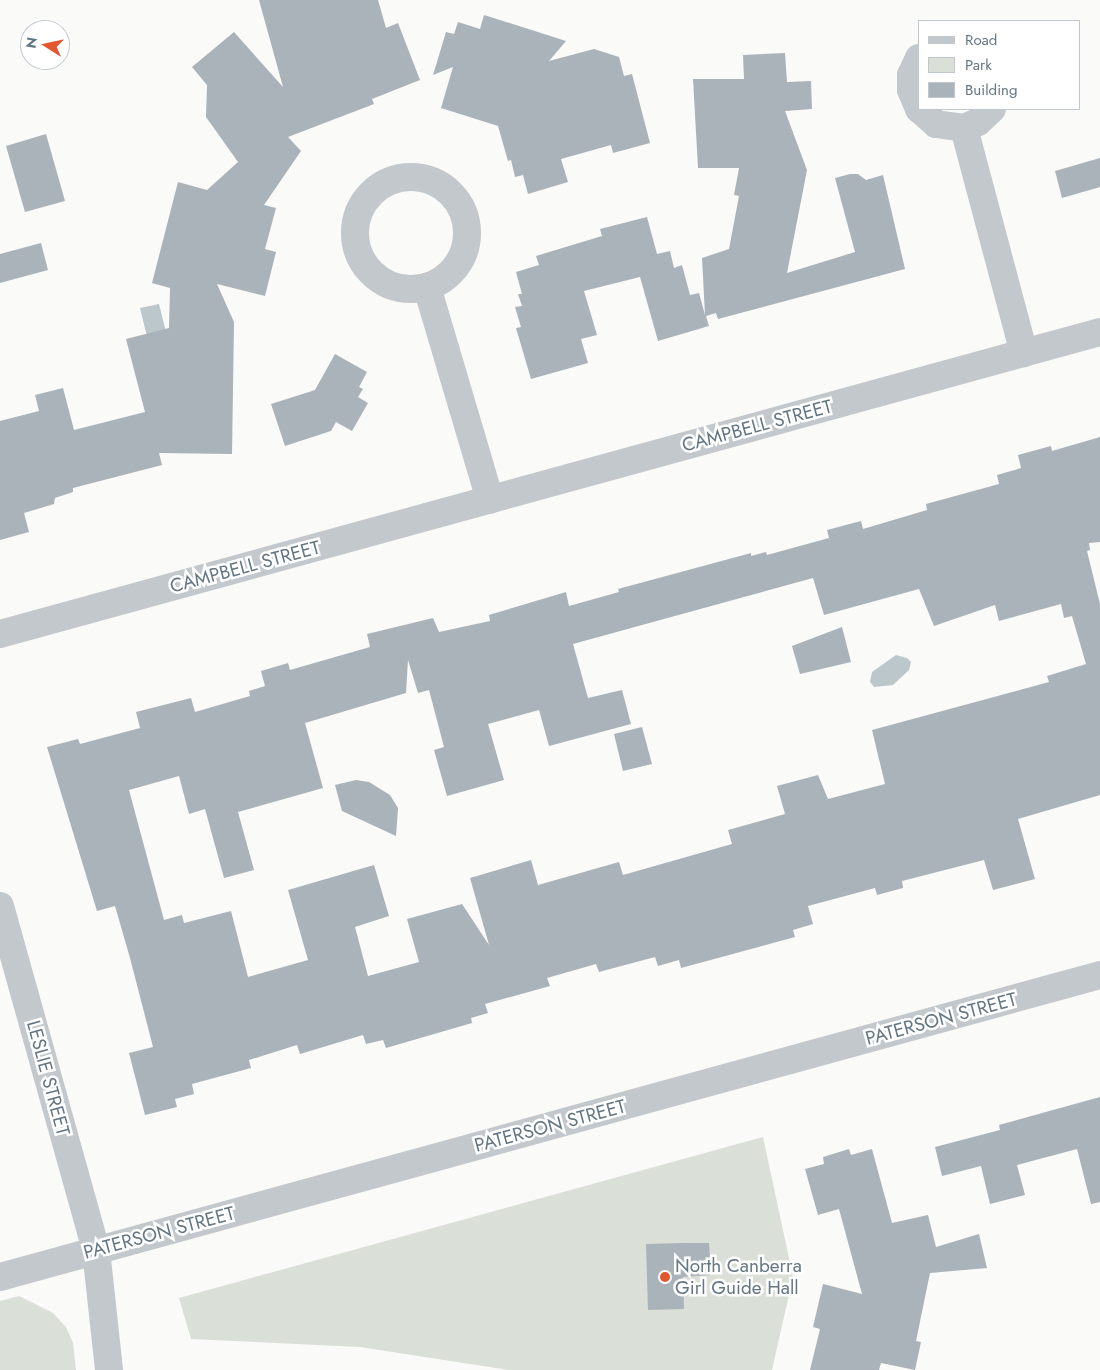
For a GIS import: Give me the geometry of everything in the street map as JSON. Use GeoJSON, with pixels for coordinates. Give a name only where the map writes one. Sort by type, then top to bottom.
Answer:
{"type":"FeatureCollection","features":[{"type":"Feature","properties":{"kind":"street"},"geometry":{"type":"LineString","coordinates":[[918,60],[911,75],[910,90],[918,107]]}},
{"type":"Feature","properties":{"kind":"street"},"geometry":{"type":"LineString","coordinates":[[920,110],[936,124],[964,128],[978,122],[991,110]]}},
{"type":"Feature","properties":{"kind":"street"},"geometry":{"type":"LineString","coordinates":[[964,128],[1024,352]]}},
{"type":"Feature","properties":{"kind":"street"},"geometry":{"type":"LineString","coordinates":[[405,176],[432,181],[454,196],[463,213],[467,230],[461,257],[444,279],[427,287],[408,289],[390,286],[374,276],[362,261],[355,244],[355,224],[360,206],[372,191],[387,181],[405,176]]}},
{"type":"Feature","properties":{"kind":"street"},"geometry":{"type":"LineString","coordinates":[[427,287],[490,500]]}},
{"type":"Feature","properties":{"kind":"street","name":"CAMPBELL STREET"},"geometry":{"type":"LineString","coordinates":[[0,634],[1100,332]]}},
{"type":"Feature","properties":{"kind":"street","name":"LESLIE STREET"},"geometry":{"type":"LineString","coordinates":[[0,906],[96,1250],[110,1370]]}},
{"type":"Feature","properties":{"kind":"street","name":"PATERSON STREET"},"geometry":{"type":"LineString","coordinates":[[0,1277],[1100,975]]}},
{"type":"Feature","properties":{"kind":"green space"},"geometry":{"type":"Polygon","coordinates":[[[763,1137],[793,1277],[772,1370],[509,1370],[360,1347],[191,1339],[179,1298],[763,1137]]]}},
{"type":"Feature","properties":{"kind":"green space"},"geometry":{"type":"Polygon","coordinates":[[[19,1296],[53,1313],[66,1327],[73,1343],[76,1370],[0,1370],[0,1301],[19,1296]]]}},
{"type":"Feature","properties":{"kind":"shaded area"},"geometry":{"type":"Polygon","coordinates":[[[159,304],[170,348],[151,353],[140,308],[159,304]]]}},
{"type":"Feature","properties":{"kind":"shaded area"},"geometry":{"type":"Polygon","coordinates":[[[896,655],[907,658],[911,662],[909,670],[893,685],[874,687],[870,682],[872,672],[896,655]]]}},
{"type":"Feature","properties":{"kind":"building"},"geometry":{"type":"Polygon","coordinates":[[[259,0],[378,0],[386,28],[398,23],[420,80],[372,99],[374,104],[288,137],[301,151],[264,205],[276,208],[265,249],[276,252],[265,296],[217,284],[234,322],[232,454],[159,453],[162,465],[73,488],[73,492],[55,498],[54,504],[24,513],[29,532],[0,540],[0,421],[39,411],[35,395],[63,388],[74,430],[145,412],[126,339],[169,328],[170,288],[152,283],[178,182],[207,190],[238,162],[206,117],[207,85],[192,67],[234,32],[283,87],[259,0]]]}},
{"type":"Feature","properties":{"kind":"building"},"geometry":{"type":"Polygon","coordinates":[[[484,15],[566,41],[549,61],[594,49],[619,57],[624,76],[632,74],[650,143],[613,153],[611,145],[561,159],[568,182],[528,194],[523,175],[515,177],[511,160],[508,161],[498,126],[441,108],[453,67],[433,75],[446,32],[454,34],[458,22],[480,29],[484,15]]]}},
{"type":"Feature","properties":{"kind":"building"},"geometry":{"type":"Polygon","coordinates":[[[785,53],[787,82],[811,81],[812,109],[785,111],[807,170],[787,273],[855,252],[835,178],[850,174],[858,174],[866,180],[883,175],[905,269],[718,319],[716,313],[706,316],[709,326],[658,341],[640,277],[584,291],[597,335],[581,339],[588,363],[531,379],[516,328],[521,327],[515,307],[522,306],[518,294],[522,294],[516,272],[539,265],[536,256],[602,236],[600,229],[647,217],[657,254],[670,251],[674,268],[682,265],[690,295],[699,293],[705,315],[702,258],[729,249],[739,196],[734,195],[739,168],[698,168],[693,79],[744,79],[743,55],[785,53]]]}},
{"type":"Feature","properties":{"kind":"building"},"geometry":{"type":"Polygon","coordinates":[[[46,134],[65,201],[25,212],[6,146],[46,134]]]}},
{"type":"Feature","properties":{"kind":"building"},"geometry":{"type":"Polygon","coordinates":[[[1100,158],[1100,187],[1062,198],[1055,171],[1100,158]]]}},
{"type":"Feature","properties":{"kind":"building"},"geometry":{"type":"Polygon","coordinates":[[[41,243],[48,270],[0,283],[0,254],[41,243]]]}},
{"type":"Feature","properties":{"kind":"building"},"geometry":{"type":"Polygon","coordinates":[[[335,354],[367,372],[359,387],[363,389],[358,397],[368,403],[352,431],[336,422],[331,431],[285,446],[271,404],[315,390],[335,354]]]}},
{"type":"Feature","properties":{"kind":"building"},"geometry":{"type":"Polygon","coordinates":[[[1100,437],[1100,542],[1089,543],[1090,550],[1087,551],[1100,604],[1100,795],[1018,819],[1035,879],[993,890],[984,860],[902,881],[903,888],[877,895],[875,888],[808,906],[813,924],[793,930],[795,937],[681,968],[679,960],[658,966],[655,957],[599,972],[596,964],[547,978],[550,986],[485,1004],[488,1013],[471,1018],[472,1023],[386,1048],[383,1040],[366,1044],[363,1035],[300,1054],[297,1045],[249,1060],[251,1068],[192,1084],[194,1094],[175,1099],[177,1107],[145,1115],[129,1053],[153,1047],[130,958],[115,906],[97,911],[47,747],[78,739],[80,744],[140,728],[136,712],[191,698],[195,712],[250,696],[249,691],[265,686],[261,671],[288,663],[290,670],[370,647],[367,634],[433,618],[439,632],[490,621],[489,615],[566,592],[569,606],[619,592],[618,589],[751,553],[751,556],[766,552],[767,555],[829,538],[827,530],[861,521],[863,529],[927,510],[926,504],[999,484],[997,475],[1021,468],[1018,455],[1051,446],[1052,451],[1100,437]],[[813,578],[573,644],[588,698],[622,690],[631,724],[549,746],[539,710],[488,724],[504,780],[447,796],[434,750],[444,747],[429,690],[418,693],[408,660],[406,693],[305,723],[323,788],[238,812],[254,870],[224,878],[205,809],[189,814],[179,776],[129,790],[164,920],[182,915],[184,923],[231,911],[248,977],[308,960],[288,890],[374,865],[389,916],[355,927],[368,976],[419,962],[407,919],[462,904],[489,945],[470,878],[531,860],[538,885],[619,862],[623,875],[732,844],[728,830],[785,814],[777,786],[818,775],[828,799],[885,784],[872,730],[1049,682],[1047,676],[1086,664],[1072,616],[1064,618],[1061,604],[999,621],[995,605],[934,626],[919,589],[824,615],[813,578]]]}},
{"type":"Feature","properties":{"kind":"building"},"geometry":{"type":"Polygon","coordinates":[[[842,627],[851,662],[800,674],[792,646],[842,627]]]}},
{"type":"Feature","properties":{"kind":"building"},"geometry":{"type":"Polygon","coordinates":[[[642,727],[652,764],[623,771],[614,734],[642,727]]]}},
{"type":"Feature","properties":{"kind":"building"},"geometry":{"type":"Polygon","coordinates":[[[356,780],[369,782],[390,795],[398,808],[396,836],[342,811],[335,785],[356,780]]]}},
{"type":"Feature","properties":{"kind":"building"},"geometry":{"type":"Polygon","coordinates":[[[1100,1097],[1100,1202],[1091,1204],[1077,1149],[1017,1165],[1025,1195],[990,1204],[981,1166],[942,1176],[935,1147],[1000,1130],[999,1125],[1100,1097]]]}},
{"type":"Feature","properties":{"kind":"building"},"geometry":{"type":"Polygon","coordinates":[[[849,1149],[851,1155],[872,1149],[892,1223],[928,1215],[936,1247],[979,1234],[987,1268],[930,1273],[916,1341],[921,1342],[915,1370],[881,1363],[879,1370],[810,1370],[820,1329],[813,1327],[823,1284],[862,1294],[839,1209],[818,1215],[805,1169],[824,1164],[823,1157],[849,1149]]]}},
{"type":"Feature","properties":{"kind":"building","name":"North Canberra Girl Guide Hall"},"geometry":{"type":"Polygon","coordinates":[[[709,1243],[711,1275],[683,1277],[684,1309],[648,1310],[646,1244],[709,1243]]]}},
{"type":"Feature","properties":{"kind":"place","name":"North Canberra Girl Guide Hall"},"geometry":{"type":"Point","coordinates":[665,1277]}}]}
